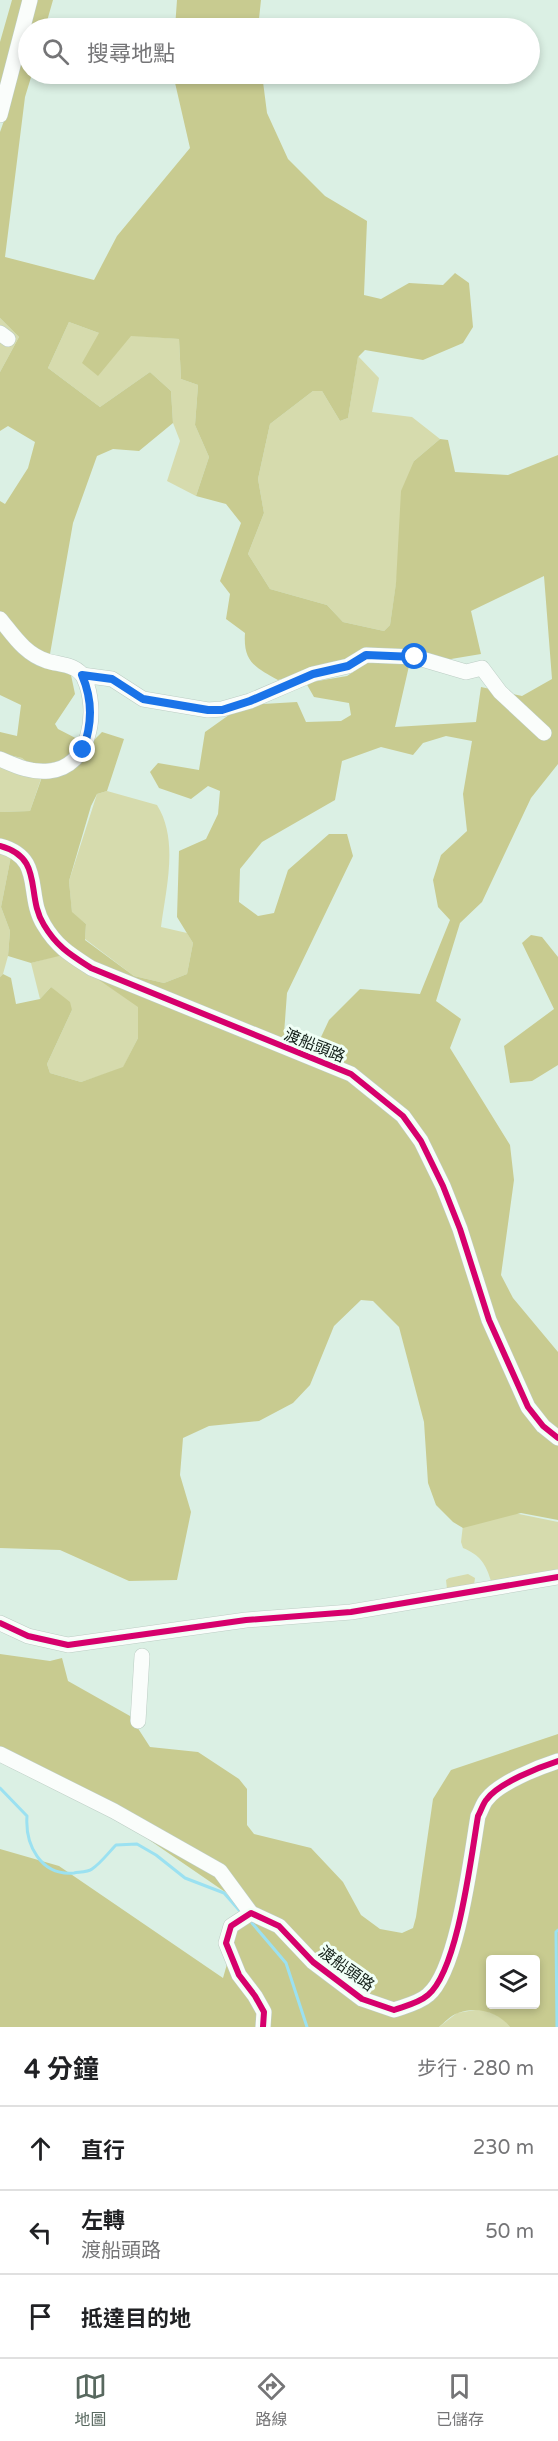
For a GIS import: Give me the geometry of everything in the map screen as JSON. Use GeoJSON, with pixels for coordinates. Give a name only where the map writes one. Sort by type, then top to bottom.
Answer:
{"type":"FeatureCollection","features":[{"type":"Feature","properties":{"kind":"street"},"geometry":{"type":"LineString","coordinates":[[25,18],[30,0]]}},
{"type":"Feature","properties":{"kind":"street"},"geometry":{"type":"LineString","coordinates":[[0,115],[18,46]]}},
{"type":"Feature","properties":{"kind":"street"},"geometry":{"type":"LineString","coordinates":[[0,619],[26,650],[46,661],[74,667],[82,675],[88,690],[91,715],[89,732],[83,750],[68,764],[51,771],[30,771],[0,759]]}},
{"type":"Feature","properties":{"kind":"street"},"geometry":{"type":"LineString","coordinates":[[82,675],[112,679],[143,699],[208,710],[222,710],[250,701],[313,674],[348,666],[366,655],[415,657],[466,672],[482,668],[500,692],[544,733]]}},
{"type":"Feature","properties":{"kind":"street","name":"渡船頭路"},"geometry":{"type":"LineString","coordinates":[[0,846],[19,853],[29,865],[42,923],[58,947],[92,968],[351,1074],[403,1116],[421,1141],[443,1186],[460,1229],[489,1320],[528,1407],[543,1426],[558,1438]]}},
{"type":"Feature","properties":{"kind":"street"},"geometry":{"type":"LineString","coordinates":[[0,1623],[28,1636],[68,1645],[246,1620],[351,1612],[558,1577]]}},
{"type":"Feature","properties":{"kind":"street"},"geometry":{"type":"LineString","coordinates":[[138,1721],[142,1656]]}},
{"type":"Feature","properties":{"kind":"street"},"geometry":{"type":"LineString","coordinates":[[0,1754],[114,1811],[220,1871],[251,1913],[231,1926],[226,1943],[239,1975],[255,1995],[264,2012],[263,2027]]}},
{"type":"Feature","properties":{"kind":"street","name":"渡船頭路"},"geometry":{"type":"LineString","coordinates":[[251,1913],[279,1926],[312,1962],[362,1999],[394,2010],[427,1996],[439,1983],[453,1946],[478,1816],[487,1798],[512,1781],[537,1768],[558,1761]]}},
{"type":"Feature","properties":{"kind":"green space"},"geometry":{"type":"Polygon","coordinates":[[[12,0],[53,0],[48,18],[18,18],[18,84],[29,84],[25,97],[5,257],[94,280],[117,236],[190,148],[175,84],[263,84],[267,113],[288,159],[325,196],[367,221],[364,295],[381,299],[409,283],[443,285],[455,273],[469,283],[473,327],[463,343],[423,360],[365,350],[358,357],[348,418],[340,421],[322,391],[313,391],[270,424],[258,479],[264,513],[248,554],[270,589],[327,605],[343,622],[384,631],[390,625],[396,583],[401,491],[414,461],[440,439],[448,440],[455,472],[508,475],[558,455],[558,764],[531,798],[482,902],[460,923],[436,1001],[461,1019],[450,1048],[510,1145],[514,1180],[501,1275],[513,1298],[558,1352],[558,1520],[521,1513],[463,1528],[453,1522],[436,1505],[428,1483],[424,1422],[399,1327],[373,1301],[361,1300],[334,1326],[310,1385],[293,1403],[259,1421],[209,1426],[183,1438],[180,1475],[191,1512],[177,1580],[129,1581],[60,1550],[0,1548],[0,977],[3,974],[11,978],[16,1004],[40,999],[51,987],[70,1002],[72,1010],[47,1064],[50,1073],[81,1082],[123,1067],[138,1038],[138,1007],[63,955],[31,963],[8,956],[10,931],[1,907],[12,851],[0,852],[0,812],[30,811],[43,774],[22,758],[0,753],[0,732],[17,736],[21,705],[0,695],[0,501],[5,504],[28,468],[35,442],[8,426],[0,431],[0,372],[19,337],[0,318],[0,132],[5,118],[0,106],[0,42],[12,0]],[[69,322],[48,368],[100,407],[150,372],[171,391],[173,423],[139,451],[113,449],[97,456],[73,523],[50,654],[71,675],[75,694],[55,724],[58,729],[89,745],[102,732],[124,739],[107,791],[97,794],[91,806],[69,881],[72,912],[86,924],[85,940],[134,976],[164,983],[187,974],[193,943],[177,917],[179,851],[206,839],[218,814],[220,791],[208,786],[191,799],[159,788],[150,772],[158,763],[199,770],[205,732],[243,705],[297,702],[306,722],[341,721],[351,715],[349,703],[314,697],[306,683],[347,676],[362,666],[359,659],[278,680],[252,662],[246,651],[245,633],[226,619],[230,594],[220,581],[241,523],[226,504],[196,496],[209,457],[195,425],[198,385],[181,379],[179,339],[131,336],[98,376],[82,363],[99,333],[69,322]],[[544,576],[471,611],[481,654],[409,666],[395,727],[476,722],[481,687],[522,696],[552,679],[544,576]],[[446,736],[423,743],[413,755],[381,747],[342,761],[335,800],[262,842],[240,869],[239,902],[258,916],[274,913],[288,870],[329,834],[347,834],[353,856],[287,993],[284,1034],[314,1052],[329,1020],[360,989],[420,994],[450,920],[438,907],[433,880],[441,855],[467,831],[463,794],[472,741],[446,736]]]}},
{"type":"Feature","properties":{"kind":"green space"},"geometry":{"type":"Polygon","coordinates":[[[177,0],[261,0],[259,18],[176,18],[177,0]]]}},
{"type":"Feature","properties":{"kind":"green space"},"geometry":{"type":"Polygon","coordinates":[[[0,318],[19,337],[0,372],[0,318]]]}},
{"type":"Feature","properties":{"kind":"green space"},"geometry":{"type":"Polygon","coordinates":[[[69,322],[99,333],[179,339],[181,379],[198,385],[195,425],[209,457],[196,496],[167,481],[180,441],[173,423],[171,391],[150,372],[100,407],[48,368],[69,322]]]}},
{"type":"Feature","properties":{"kind":"green space"},"geometry":{"type":"Polygon","coordinates":[[[358,356],[379,378],[372,412],[412,417],[440,439],[414,461],[390,625],[384,631],[343,622],[327,605],[270,589],[248,554],[264,513],[258,479],[270,424],[313,391],[322,391],[340,421],[348,418],[358,356]]]}},
{"type":"Feature","properties":{"kind":"green space"},"geometry":{"type":"Polygon","coordinates":[[[0,753],[22,758],[43,773],[30,811],[0,812],[0,753]]]}},
{"type":"Feature","properties":{"kind":"green space"},"geometry":{"type":"Polygon","coordinates":[[[107,791],[157,805],[164,819],[168,833],[169,864],[161,927],[187,933],[193,943],[187,974],[164,983],[134,976],[85,939],[86,924],[72,913],[69,881],[97,794],[107,791]]]}},
{"type":"Feature","properties":{"kind":"green space"},"geometry":{"type":"Polygon","coordinates":[[[12,851],[1,907],[10,931],[8,956],[0,977],[0,852],[12,851]]]}},
{"type":"Feature","properties":{"kind":"green space"},"geometry":{"type":"Polygon","coordinates":[[[531,935],[542,937],[558,957],[558,1065],[532,1081],[510,1083],[504,1046],[554,1009],[522,943],[531,935]]]}},
{"type":"Feature","properties":{"kind":"green space"},"geometry":{"type":"Polygon","coordinates":[[[63,954],[138,1006],[138,1038],[123,1068],[81,1082],[50,1073],[47,1064],[72,1010],[51,987],[40,999],[31,963],[63,954]]]}},
{"type":"Feature","properties":{"kind":"green space"},"geometry":{"type":"Polygon","coordinates":[[[504,1511],[558,1522],[558,1573],[491,1581],[481,1561],[463,1548],[461,1542],[463,1525],[504,1511]]]}},
{"type":"Feature","properties":{"kind":"green space"},"geometry":{"type":"Polygon","coordinates":[[[468,1574],[475,1578],[474,1585],[447,1589],[446,1580],[468,1574]]]}},
{"type":"Feature","properties":{"kind":"green space"},"geometry":{"type":"Polygon","coordinates":[[[0,1654],[50,1661],[62,1658],[68,1681],[130,1716],[150,1747],[198,1752],[239,1779],[247,1789],[247,1825],[254,1834],[311,1848],[343,1882],[361,1915],[380,1929],[402,1933],[413,1928],[433,1799],[451,1770],[558,1734],[558,2027],[510,2027],[493,2014],[472,2010],[455,2014],[439,2027],[0,2027],[0,1849],[59,1866],[223,1978],[244,1905],[113,1815],[0,1755],[0,1654]]]}},
{"type":"Feature","properties":{"kind":"green space"},"geometry":{"type":"Polygon","coordinates":[[[481,2009],[502,2017],[510,2027],[439,2027],[457,2013],[481,2009]]]}},
{"type":"Feature","properties":{"kind":"waterway"},"geometry":{"type":"LineString","coordinates":[[0,1788],[27,1816],[32,1847],[44,1864],[52,1869],[62,1873],[88,1871],[99,1864],[116,1845],[137,1844],[156,1855],[185,1878],[224,1893],[239,1910]]}},
{"type":"Feature","properties":{"kind":"waterway"},"geometry":{"type":"LineString","coordinates":[[252,1923],[286,1963],[307,2027]]}},
{"type":"Feature","properties":{"kind":"waterway"},"geometry":{"type":"LineString","coordinates":[[557,2027],[556,1932],[558,1930]]}},
{"type":"Feature","properties":{"kind":"cycle path"},"geometry":{"type":"LineString","coordinates":[[0,846],[23,859],[29,868],[35,902],[44,925],[59,945],[77,959],[91,968],[351,1074],[403,1116],[421,1141],[443,1186],[460,1229],[489,1320],[528,1407],[543,1426],[558,1438]]}},
{"type":"Feature","properties":{"kind":"cycle path"},"geometry":{"type":"LineString","coordinates":[[0,1623],[28,1636],[68,1645],[246,1620],[351,1612],[558,1577]]}},
{"type":"Feature","properties":{"kind":"cycle path"},"geometry":{"type":"LineString","coordinates":[[263,2027],[264,2012],[239,1975],[226,1943],[231,1926],[251,1913],[279,1926],[313,1962],[362,1999],[394,2010],[420,2000],[428,1995],[438,1982],[455,1938],[462,1912],[478,1816],[484,1803],[500,1787],[530,1771],[558,1761]]}},
{"type":"Feature","properties":{"kind":"route"},"geometry":{"type":"LineString","coordinates":[[83,750],[89,732],[91,715],[88,690],[82,675],[112,679],[143,699],[208,710],[222,710],[250,701],[313,674],[348,666],[366,655],[415,657]]}}]}
